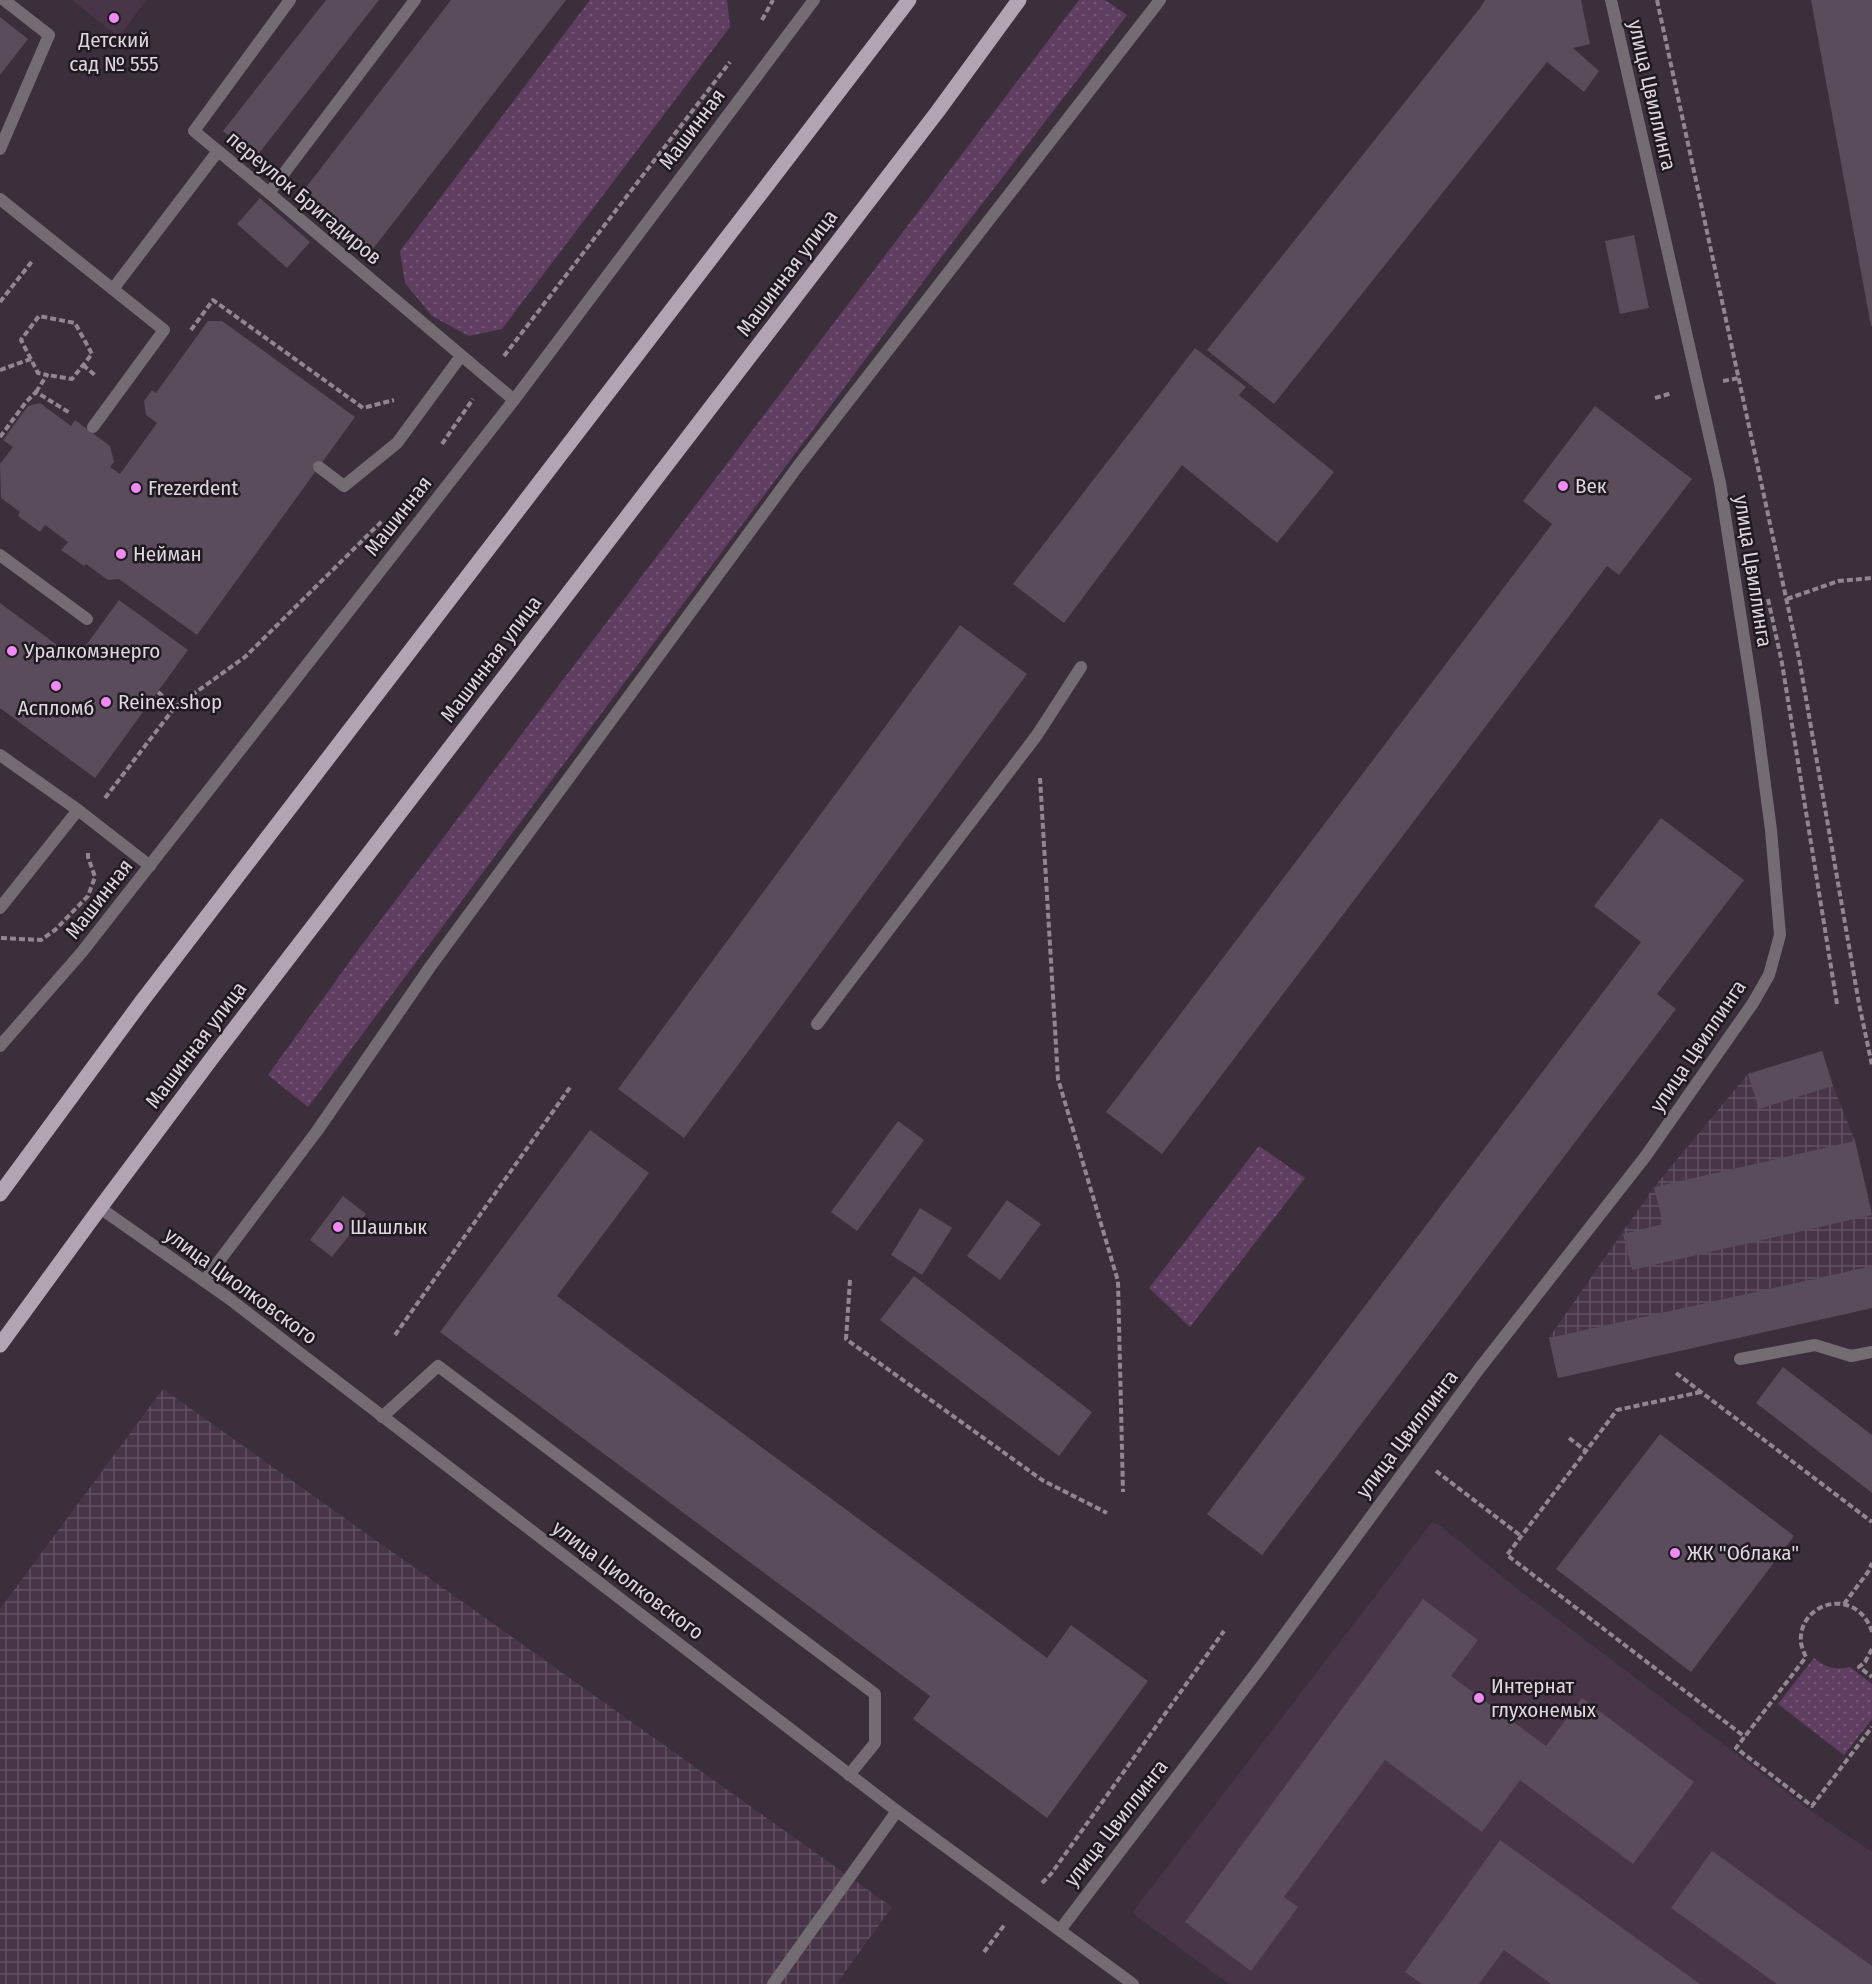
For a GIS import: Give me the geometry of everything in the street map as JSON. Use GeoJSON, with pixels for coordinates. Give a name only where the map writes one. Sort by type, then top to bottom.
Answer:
{"type":"FeatureCollection","features":[{"type":"Feature","properties":{"kind":"main road"},"geometry":{"type":"LineString","coordinates":[[0,1194],[142,1001],[909,0]]}},
{"type":"Feature","properties":{"kind":"main road","name":"Машинная улица"},"geometry":{"type":"LineString","coordinates":[[0,1346],[237,1026],[938,111],[1019,0]]}},
{"type":"Feature","properties":{"kind":"street"},"geometry":{"type":"LineString","coordinates":[[0,149],[49,35],[4,0]]}},
{"type":"Feature","properties":{"kind":"street","name":"переулок Бригадиров"},"geometry":{"type":"LineString","coordinates":[[290,0],[194,131],[514,400]]}},
{"type":"Feature","properties":{"kind":"street"},"geometry":{"type":"LineString","coordinates":[[269,193],[416,0]]}},
{"type":"Feature","properties":{"kind":"street","name":"Машинная"},"geometry":{"type":"LineString","coordinates":[[0,1046],[82,952],[514,400],[814,0]]}},
{"type":"Feature","properties":{"kind":"street"},"geometry":{"type":"LineString","coordinates":[[204,1281],[317,1131],[430,967],[798,466],[1160,0]]}},
{"type":"Feature","properties":{"kind":"street","name":"улица Цвиллинга"},"geometry":{"type":"LineString","coordinates":[[1060,1930],[1263,1664],[1479,1369],[1645,1156],[1753,1004],[1769,975],[1780,934],[1771,830],[1720,483],[1611,0]]}},
{"type":"Feature","properties":{"kind":"street"},"geometry":{"type":"LineString","coordinates":[[113,289],[218,151]]}},
{"type":"Feature","properties":{"kind":"street"},"geometry":{"type":"LineString","coordinates":[[0,199],[164,330],[93,428]]}},
{"type":"Feature","properties":{"kind":"street"},"geometry":{"type":"LineString","coordinates":[[319,467],[344,486],[397,443],[461,356]]}},
{"type":"Feature","properties":{"kind":"street"},"geometry":{"type":"LineString","coordinates":[[0,555],[87,619]]}},
{"type":"Feature","properties":{"kind":"street"},"geometry":{"type":"LineString","coordinates":[[817,1024],[1037,735],[1081,667]]}},
{"type":"Feature","properties":{"kind":"street"},"geometry":{"type":"LineString","coordinates":[[0,755],[78,810],[150,866]]}},
{"type":"Feature","properties":{"kind":"street"},"geometry":{"type":"LineString","coordinates":[[0,908],[78,810]]}},
{"type":"Feature","properties":{"kind":"street","name":"улица Циолковского"},"geometry":{"type":"LineString","coordinates":[[100,1208],[204,1281],[849,1775],[1133,1984]]}},
{"type":"Feature","properties":{"kind":"street"},"geometry":{"type":"LineString","coordinates":[[1740,1359],[1815,1345],[1851,1356],[1872,1352]]}},
{"type":"Feature","properties":{"kind":"street"},"geometry":{"type":"LineString","coordinates":[[382,1417],[438,1366],[875,1694],[875,1743],[849,1775]]}},
{"type":"Feature","properties":{"kind":"street"},"geometry":{"type":"LineString","coordinates":[[773,1984],[897,1811]]}},
{"type":"Feature","properties":{"kind":"path"},"geometry":{"type":"LineString","coordinates":[[1657,0],[1801,670],[1859,1004],[1872,1065]]}},
{"type":"Feature","properties":{"kind":"path"},"geometry":{"type":"LineString","coordinates":[[0,302],[29,263],[55,243]]}},
{"type":"Feature","properties":{"kind":"path"},"geometry":{"type":"LineString","coordinates":[[188,334],[213,300],[363,408],[397,399],[418,415]]}},
{"type":"Feature","properties":{"kind":"path"},"geometry":{"type":"LineString","coordinates":[[39,316],[75,323],[92,354],[72,379],[47,375],[38,373],[21,340],[39,316]]}},
{"type":"Feature","properties":{"kind":"path"},"geometry":{"type":"LineString","coordinates":[[0,370],[31,359]]}},
{"type":"Feature","properties":{"kind":"path"},"geometry":{"type":"LineString","coordinates":[[0,437],[47,375]]}},
{"type":"Feature","properties":{"kind":"path"},"geometry":{"type":"LineString","coordinates":[[36,392],[93,428]]}},
{"type":"Feature","properties":{"kind":"path"},"geometry":{"type":"LineString","coordinates":[[1786,599],[1838,581],[1872,578]]}},
{"type":"Feature","properties":{"kind":"path"},"geometry":{"type":"LineString","coordinates":[[158,692],[175,707]]}},
{"type":"Feature","properties":{"kind":"path"},"geometry":{"type":"LineString","coordinates":[[1037,735],[1058,1079],[1118,1281],[1123,1492]]}},
{"type":"Feature","properties":{"kind":"path"},"geometry":{"type":"LineString","coordinates":[[0,938],[41,940],[55,930]]}},
{"type":"Feature","properties":{"kind":"path"},"geometry":{"type":"LineString","coordinates":[[395,1335],[571,1086]]}},
{"type":"Feature","properties":{"kind":"path"},"geometry":{"type":"LineString","coordinates":[[850,1280],[846,1339],[1042,1480],[1107,1513]]}},
{"type":"Feature","properties":{"kind":"path"},"geometry":{"type":"LineString","coordinates":[[1676,1373],[1872,1522]]}},
{"type":"Feature","properties":{"kind":"path"},"geometry":{"type":"LineString","coordinates":[[1701,1392],[1617,1410],[1507,1555],[1745,1737]]}},
{"type":"Feature","properties":{"kind":"path"},"geometry":{"type":"LineString","coordinates":[[1569,1438],[1586,1451]]}},
{"type":"Feature","properties":{"kind":"path"},"geometry":{"type":"LineString","coordinates":[[1415,1455],[1521,1536]]}},
{"type":"Feature","properties":{"kind":"path"},"geometry":{"type":"LineString","coordinates":[[1843,1605],[1868,1572],[1872,1563]]}},
{"type":"Feature","properties":{"kind":"path"},"geometry":{"type":"LineString","coordinates":[[1872,1632],[1869,1622],[1860,1611],[1833,1604],[1820,1607],[1809,1617],[1803,1629],[1801,1643],[1806,1657],[1736,1748],[1812,1806],[1872,1727]]}},
{"type":"Feature","properties":{"kind":"path"},"geometry":{"type":"LineString","coordinates":[[984,1952],[1020,1902],[1051,1874],[1224,1631]]}},
{"type":"Feature","properties":{"kind":"path"},"geometry":{"type":"LineString","coordinates":[[1872,1649],[1865,1662],[1859,1667],[1872,1677]]}},
{"type":"Feature","properties":{"kind":"shaded area","name":"Детский сад № 555"},"geometry":{"type":"Polygon","coordinates":[[[72,0],[146,0],[119,37],[72,0]]]}},
{"type":"Feature","properties":{"kind":"shaded area"},"geometry":{"type":"Polygon","coordinates":[[[590,0],[727,0],[730,27],[502,329],[469,336],[432,316],[405,283],[400,251],[590,0]]]}},
{"type":"Feature","properties":{"kind":"shaded area"},"geometry":{"type":"Polygon","coordinates":[[[1079,0],[1105,0],[1127,15],[955,239],[308,1107],[268,1075],[358,950],[1079,0]]]}},
{"type":"Feature","properties":{"kind":"shaded area"},"geometry":{"type":"Polygon","coordinates":[[[1822,1051],[1855,1141],[1872,1213],[1872,1308],[1558,1378],[1549,1338],[1654,1187],[1748,1074],[1822,1051]]]}},
{"type":"Feature","properties":{"kind":"shaded area"},"geometry":{"type":"Polygon","coordinates":[[[1259,1146],[1305,1178],[1190,1327],[1149,1288],[1259,1146]]]}},
{"type":"Feature","properties":{"kind":"shaded area"},"geometry":{"type":"Polygon","coordinates":[[[163,1389],[892,1907],[838,1984],[0,1984],[0,1609],[163,1389]]]}},
{"type":"Feature","properties":{"kind":"shaded area","name":"Интернат глухонемых"},"geometry":{"type":"Polygon","coordinates":[[[1432,1522],[1442,1527],[1511,1584],[1814,1813],[1872,1852],[1872,1984],[1229,1984],[1132,1913],[1432,1522]]]}},
{"type":"Feature","properties":{"kind":"shaded area"},"geometry":{"type":"Polygon","coordinates":[[[1814,1658],[1831,1667],[1850,1667],[1872,1684],[1872,1719],[1844,1755],[1778,1704],[1814,1658]]]}},
{"type":"Feature","properties":{"kind":"building"},"geometry":{"type":"Polygon","coordinates":[[[326,0],[379,0],[256,157],[223,131],[326,0]]]}},
{"type":"Feature","properties":{"kind":"building"},"geometry":{"type":"Polygon","coordinates":[[[451,0],[566,0],[369,254],[297,199],[451,0]]]}},
{"type":"Feature","properties":{"kind":"building"},"geometry":{"type":"Polygon","coordinates":[[[1485,0],[1581,0],[1590,44],[1573,48],[1599,71],[1584,92],[1547,62],[1274,404],[1207,350],[1485,0]]]}},
{"type":"Feature","properties":{"kind":"building"},"geometry":{"type":"Polygon","coordinates":[[[1811,0],[1872,0],[1872,326],[1871,326],[1811,0]]]}},
{"type":"Feature","properties":{"kind":"building"},"geometry":{"type":"Polygon","coordinates":[[[0,17],[28,39],[0,75],[0,17]]]}},
{"type":"Feature","properties":{"kind":"building"},"geometry":{"type":"Polygon","coordinates":[[[260,198],[310,242],[287,268],[237,224],[260,198]]]}},
{"type":"Feature","properties":{"kind":"building"},"geometry":{"type":"Polygon","coordinates":[[[1634,235],[1649,308],[1620,314],[1605,241],[1634,235]]]}},
{"type":"Feature","properties":{"kind":"building"},"geometry":{"type":"Polygon","coordinates":[[[208,321],[222,321],[355,417],[197,635],[119,579],[108,580],[61,550],[68,542],[45,525],[40,532],[18,516],[20,512],[1,498],[0,464],[13,447],[3,440],[28,406],[40,403],[71,426],[75,420],[110,446],[114,462],[110,467],[120,474],[157,423],[146,415],[144,401],[152,390],[156,393],[208,321]]]}},
{"type":"Feature","properties":{"kind":"building"},"geometry":{"type":"Polygon","coordinates":[[[1195,348],[1246,387],[1239,395],[1334,472],[1277,543],[1182,465],[1064,623],[1013,584],[1195,348]]]}},
{"type":"Feature","properties":{"kind":"building"},"geometry":{"type":"Polygon","coordinates":[[[1595,406],[1692,479],[1619,575],[1607,566],[1162,1154],[1106,1112],[1552,524],[1523,501],[1595,406]]]}},
{"type":"Feature","properties":{"kind":"building"},"geometry":{"type":"Polygon","coordinates":[[[119,600],[188,650],[95,778],[0,708],[0,603],[76,659],[119,600]]]}},
{"type":"Feature","properties":{"kind":"building"},"geometry":{"type":"Polygon","coordinates":[[[960,625],[1027,674],[684,1138],[618,1089],[960,625]]]}},
{"type":"Feature","properties":{"kind":"building"},"geometry":{"type":"Polygon","coordinates":[[[1661,818],[1744,880],[1657,994],[1676,1009],[1262,1555],[1207,1514],[1641,942],[1594,906],[1661,818]]]}},
{"type":"Feature","properties":{"kind":"building"},"geometry":{"type":"Polygon","coordinates":[[[1822,1051],[1833,1086],[1759,1109],[1748,1074],[1822,1051]]]}},
{"type":"Feature","properties":{"kind":"building"},"geometry":{"type":"Polygon","coordinates":[[[898,1121],[924,1140],[857,1231],[831,1212],[898,1121]]]}},
{"type":"Feature","properties":{"kind":"building"},"geometry":{"type":"Polygon","coordinates":[[[590,1130],[649,1173],[557,1296],[1047,1658],[1071,1625],[1148,1681],[1047,1818],[913,1719],[930,1696],[440,1332],[590,1130]]]}},
{"type":"Feature","properties":{"kind":"building"},"geometry":{"type":"Polygon","coordinates":[[[1855,1141],[1872,1215],[1632,1270],[1623,1234],[1663,1224],[1654,1187],[1855,1141]]]}},
{"type":"Feature","properties":{"kind":"building","name":"Шашлык"},"geometry":{"type":"Polygon","coordinates":[[[343,1196],[366,1214],[332,1257],[310,1240],[343,1196]]]}},
{"type":"Feature","properties":{"kind":"building"},"geometry":{"type":"Polygon","coordinates":[[[1007,1200],[1041,1224],[1000,1280],[967,1256],[1007,1200]]]}},
{"type":"Feature","properties":{"kind":"building"},"geometry":{"type":"Polygon","coordinates":[[[920,1208],[952,1228],[922,1275],[891,1255],[920,1208]]]}},
{"type":"Feature","properties":{"kind":"building"},"geometry":{"type":"Polygon","coordinates":[[[1872,1266],[1872,1308],[1558,1378],[1549,1338],[1872,1266]]]}},
{"type":"Feature","properties":{"kind":"building"},"geometry":{"type":"Polygon","coordinates":[[[914,1276],[1092,1412],[1059,1456],[880,1320],[914,1276]]]}},
{"type":"Feature","properties":{"kind":"building"},"geometry":{"type":"Polygon","coordinates":[[[1783,1367],[1872,1435],[1872,1493],[1756,1403],[1783,1367]]]}},
{"type":"Feature","properties":{"kind":"building","name":"ЖК \"Облака\""},"geometry":{"type":"Polygon","coordinates":[[[1660,1434],[1794,1536],[1691,1672],[1556,1569],[1660,1434]]]}},
{"type":"Feature","properties":{"kind":"building"},"geometry":{"type":"Polygon","coordinates":[[[1423,1599],[1478,1640],[1451,1676],[1546,1746],[1582,1698],[1694,1782],[1633,1864],[1520,1780],[1482,1832],[1385,1760],[1284,1897],[1298,1907],[1251,1971],[1185,1922],[1423,1599]]]}},
{"type":"Feature","properties":{"kind":"building"},"geometry":{"type":"Polygon","coordinates":[[[1500,1840],[1700,1984],[1551,1984],[1504,1950],[1479,1984],[1422,1984],[1405,1972],[1500,1840]]]}},
{"type":"Feature","properties":{"kind":"building"},"geometry":{"type":"Polygon","coordinates":[[[1712,1851],[1872,1966],[1872,1984],[1777,1984],[1671,1908],[1712,1851]]]}},
{"type":"Feature","properties":{"kind":"place","name":"Детский сад № 555"},"geometry":{"type":"Point","coordinates":[114,18]}},
{"type":"Feature","properties":{"kind":"place","name":"Век"},"geometry":{"type":"Point","coordinates":[1563,486]}},
{"type":"Feature","properties":{"kind":"place","name":"Frezerdent"},"geometry":{"type":"Point","coordinates":[136,488]}},
{"type":"Feature","properties":{"kind":"place","name":"Нейман"},"geometry":{"type":"Point","coordinates":[121,554]}},
{"type":"Feature","properties":{"kind":"place","name":"Уралкомэнерго"},"geometry":{"type":"Point","coordinates":[12,651]}},
{"type":"Feature","properties":{"kind":"place","name":"Аспломб"},"geometry":{"type":"Point","coordinates":[56,686]}},
{"type":"Feature","properties":{"kind":"place","name":"Reinex.shop"},"geometry":{"type":"Point","coordinates":[106,702]}},
{"type":"Feature","properties":{"kind":"place","name":"Шашлык"},"geometry":{"type":"Point","coordinates":[338,1227]}},
{"type":"Feature","properties":{"kind":"place","name":"ЖК \"Облака\""},"geometry":{"type":"Point","coordinates":[1675,1553]}},
{"type":"Feature","properties":{"kind":"place","name":"Интернат глухонемых"},"geometry":{"type":"Point","coordinates":[1479,1698]}}]}
